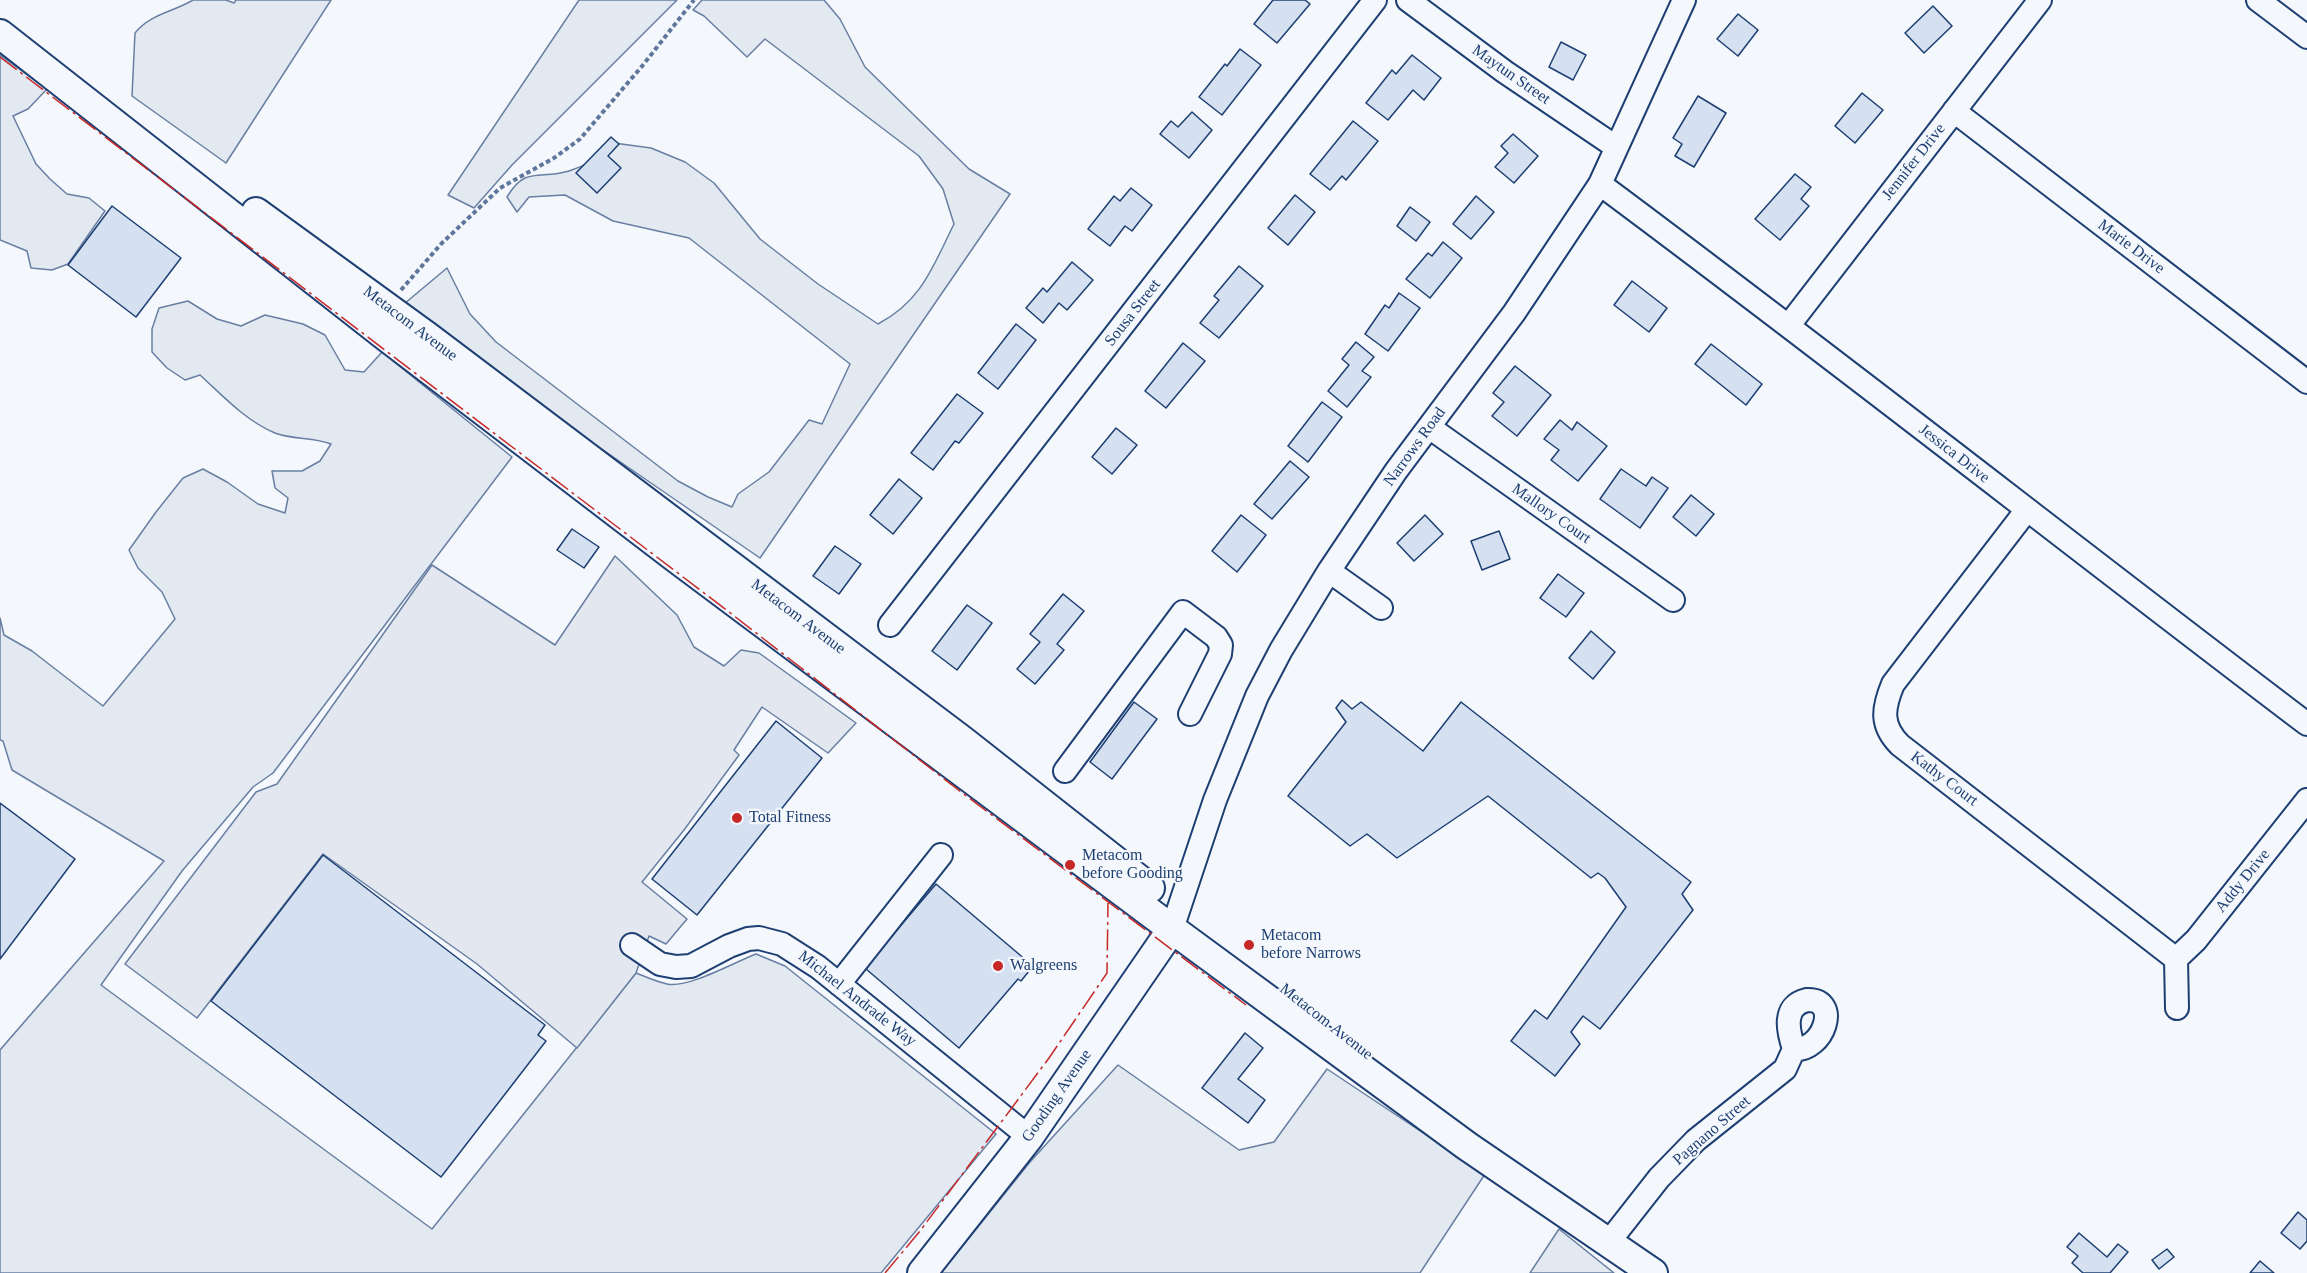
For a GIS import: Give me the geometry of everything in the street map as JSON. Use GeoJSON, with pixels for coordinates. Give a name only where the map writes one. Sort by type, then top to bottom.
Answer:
{"type":"FeatureCollection","features":[{"type":"Feature","properties":{"kind":"main road","name":"Metacom Avenue"},"geometry":{"type":"LineString","coordinates":[[0,33],[166,148],[387,307],[539,438]]}},
{"type":"Feature","properties":{"kind":"main road","name":"Metacom Avenue"},"geometry":{"type":"LineString","coordinates":[[0,33],[374,327],[539,438],[963,741],[1176,920],[1579,1224],[1653,1273]]}},
{"type":"Feature","properties":{"kind":"main road","name":"Gooding Avenue"},"geometry":{"type":"LineString","coordinates":[[922,1273],[1029,1137],[1176,920]]}},
{"type":"Feature","properties":{"kind":"street","name":"Sousa Street"},"geometry":{"type":"LineString","coordinates":[[890,626],[1375,0]]}},
{"type":"Feature","properties":{"kind":"street","name":"Maytun Street"},"geometry":{"type":"LineString","coordinates":[[1408,0],[1505,72],[1617,147]]}},
{"type":"Feature","properties":{"kind":"street","name":"Narrows Road"},"geometry":{"type":"LineString","coordinates":[[1176,920],[1215,800],[1257,696],[1281,650],[1329,571],[1396,471],[1514,313],[1600,184],[1684,0]]}},
{"type":"Feature","properties":{"kind":"street","name":"Jennifer Drive"},"geometry":{"type":"LineString","coordinates":[[1789,325],[2040,0]]}},
{"type":"Feature","properties":{"kind":"street"},"geometry":{"type":"LineString","coordinates":[[2258,0],[2307,37]]}},
{"type":"Feature","properties":{"kind":"street","name":"Marie Drive"},"geometry":{"type":"LineString","coordinates":[[1954,111],[2307,382]]}},
{"type":"Feature","properties":{"kind":"street","name":"Jessica Drive"},"geometry":{"type":"LineString","coordinates":[[1600,184],[1789,325],[2026,511],[2307,724]]}},
{"type":"Feature","properties":{"kind":"street","name":"Mallory Court"},"geometry":{"type":"LineString","coordinates":[[1429,427],[1673,600]]}},
{"type":"Feature","properties":{"kind":"street","name":"Kathy Court"},"geometry":{"type":"LineString","coordinates":[[2026,511],[1893,684],[1884,715],[1892,737],[1900,746],[2176,959]]}},
{"type":"Feature","properties":{"kind":"street"},"geometry":{"type":"LineString","coordinates":[[1329,571],[1381,608]]}},
{"type":"Feature","properties":{"kind":"street"},"geometry":{"type":"LineString","coordinates":[[1065,771],[1183,612],[1216,637],[1221,645],[1220,654],[1190,714]]}},
{"type":"Feature","properties":{"kind":"street","name":"Addy Drive"},"geometry":{"type":"LineString","coordinates":[[2176,959],[2196,940],[2307,800]]}},
{"type":"Feature","properties":{"kind":"street"},"geometry":{"type":"LineString","coordinates":[[839,984],[940,855]]}},
{"type":"Feature","properties":{"kind":"street","name":"Michael Andrade Way"},"geometry":{"type":"LineString","coordinates":[[632,945],[660,964],[676,967],[691,966],[729,946],[748,939],[759,938],[791,948],[1029,1137]]}},
{"type":"Feature","properties":{"kind":"street"},"geometry":{"type":"LineString","coordinates":[[2176,959],[2177,1008]]}},
{"type":"Feature","properties":{"kind":"street","name":"Pagnano Street"},"geometry":{"type":"LineString","coordinates":[[1608,1243],[1659,1178],[1696,1140],[1785,1069],[1794,1049]]}},
{"type":"Feature","properties":{"kind":"path"},"geometry":{"type":"LineString","coordinates":[[387,307],[441,244],[500,188],[554,158],[580,139],[694,0]]}},
{"type":"Feature","properties":{"kind":"shaded area"},"geometry":{"type":"Polygon","coordinates":[[[193,0],[226,0],[234,3],[236,0],[331,0],[226,163],[132,96],[135,33],[155,17],[193,0]]]}},
{"type":"Feature","properties":{"kind":"shaded area"},"geometry":{"type":"Polygon","coordinates":[[[579,0],[677,0],[512,165],[474,208],[448,195],[579,0]]]}},
{"type":"Feature","properties":{"kind":"shaded area"},"geometry":{"type":"Polygon","coordinates":[[[702,0],[824,0],[840,19],[865,67],[969,169],[1010,194],[760,558],[398,309],[447,268],[470,314],[496,342],[678,481],[732,507],[738,494],[769,472],[809,420],[822,424],[850,364],[689,238],[613,221],[565,195],[529,197],[517,212],[507,197],[514,187],[527,177],[575,169],[593,160],[614,143],[651,148],[685,162],[714,183],[760,239],[818,284],[878,324],[905,305],[925,281],[954,224],[943,189],[919,156],[765,39],[747,57],[704,16],[693,10],[702,0]]]}},
{"type":"Feature","properties":{"kind":"shaded area"},"geometry":{"type":"Polygon","coordinates":[[[0,55],[47,89],[28,109],[13,116],[36,164],[67,194],[89,198],[105,211],[68,264],[52,270],[31,268],[27,251],[0,240],[0,55]]]}},
{"type":"Feature","properties":{"kind":"shaded area"},"geometry":{"type":"Polygon","coordinates":[[[188,301],[217,319],[241,326],[265,315],[303,324],[325,335],[345,370],[364,372],[382,352],[512,457],[273,773],[253,787],[182,871],[101,985],[432,1229],[636,973],[667,984],[686,983],[756,954],[785,966],[996,1134],[881,1273],[0,1273],[0,1050],[164,861],[12,770],[3,741],[0,740],[0,618],[4,635],[32,651],[103,706],[175,619],[162,592],[138,568],[129,550],[183,478],[203,469],[227,482],[258,504],[285,513],[288,498],[275,488],[272,471],[302,471],[320,461],[331,444],[289,437],[264,428],[245,415],[200,375],[185,380],[167,368],[152,352],[152,329],[159,308],[188,301]]]}},
{"type":"Feature","properties":{"kind":"shaded area"},"geometry":{"type":"Polygon","coordinates":[[[615,556],[677,615],[694,647],[724,666],[741,650],[759,653],[856,723],[828,753],[762,707],[734,750],[739,755],[684,830],[642,882],[687,919],[666,944],[649,936],[636,973],[577,1048],[477,964],[323,854],[197,1018],[125,964],[256,792],[277,784],[432,565],[555,645],[615,556]]]}},
{"type":"Feature","properties":{"kind":"shaded area"},"geometry":{"type":"Polygon","coordinates":[[[1118,1065],[1239,1150],[1274,1142],[1327,1069],[1485,1174],[1420,1273],[941,1273],[1030,1162],[1118,1065]]]}},
{"type":"Feature","properties":{"kind":"shaded area"},"geometry":{"type":"Polygon","coordinates":[[[1559,1229],[1614,1273],[1530,1273],[1559,1229]]]}},
{"type":"Feature","properties":{"kind":"building"},"geometry":{"type":"Polygon","coordinates":[[[1273,0],[1305,0],[1310,4],[1277,43],[1254,24],[1273,0]]]}},
{"type":"Feature","properties":{"kind":"building"},"geometry":{"type":"Polygon","coordinates":[[[1933,6],[1952,26],[1924,53],[1905,33],[1933,6]]]}},
{"type":"Feature","properties":{"kind":"building"},"geometry":{"type":"Polygon","coordinates":[[[1738,14],[1758,30],[1738,56],[1717,39],[1738,14]]]}},
{"type":"Feature","properties":{"kind":"building"},"geometry":{"type":"Polygon","coordinates":[[[1561,42],[1586,55],[1573,80],[1549,67],[1561,42]]]}},
{"type":"Feature","properties":{"kind":"building"},"geometry":{"type":"Polygon","coordinates":[[[1240,49],[1261,65],[1222,115],[1199,97],[1240,49]]]}},
{"type":"Feature","properties":{"kind":"building"},"geometry":{"type":"Polygon","coordinates":[[[1412,55],[1441,78],[1424,100],[1413,90],[1388,120],[1366,103],[1392,70],[1396,74],[1412,55]]]}},
{"type":"Feature","properties":{"kind":"building"},"geometry":{"type":"Polygon","coordinates":[[[1862,93],[1883,110],[1855,143],[1835,126],[1862,93]]]}},
{"type":"Feature","properties":{"kind":"building"},"geometry":{"type":"Polygon","coordinates":[[[1698,96],[1726,113],[1694,167],[1675,156],[1682,144],[1673,138],[1698,96]]]}},
{"type":"Feature","properties":{"kind":"building"},"geometry":{"type":"Polygon","coordinates":[[[1192,112],[1212,130],[1189,158],[1160,134],[1171,121],[1178,127],[1192,112]]]}},
{"type":"Feature","properties":{"kind":"building"},"geometry":{"type":"Polygon","coordinates":[[[1353,121],[1378,141],[1346,180],[1342,176],[1330,190],[1310,174],[1353,121]]]}},
{"type":"Feature","properties":{"kind":"building"},"geometry":{"type":"Polygon","coordinates":[[[1513,134],[1538,156],[1514,183],[1495,167],[1508,153],[1501,146],[1513,134]]]}},
{"type":"Feature","properties":{"kind":"building"},"geometry":{"type":"Polygon","coordinates":[[[611,137],[619,144],[608,156],[621,168],[597,193],[576,173],[611,137]]]}},
{"type":"Feature","properties":{"kind":"building"},"geometry":{"type":"Polygon","coordinates":[[[1795,174],[1811,187],[1801,199],[1809,206],[1780,240],[1755,219],[1795,174]]]}},
{"type":"Feature","properties":{"kind":"building"},"geometry":{"type":"Polygon","coordinates":[[[1131,188],[1152,205],[1132,231],[1125,226],[1110,246],[1088,229],[1114,196],[1120,201],[1131,188]]]}},
{"type":"Feature","properties":{"kind":"building"},"geometry":{"type":"Polygon","coordinates":[[[1295,195],[1315,212],[1288,245],[1268,228],[1295,195]]]}},
{"type":"Feature","properties":{"kind":"building"},"geometry":{"type":"Polygon","coordinates":[[[1476,196],[1494,212],[1471,239],[1453,224],[1476,196]]]}},
{"type":"Feature","properties":{"kind":"building"},"geometry":{"type":"Polygon","coordinates":[[[112,206],[181,258],[136,317],[68,265],[112,206]]]}},
{"type":"Feature","properties":{"kind":"building"},"geometry":{"type":"Polygon","coordinates":[[[1410,207],[1430,222],[1416,241],[1397,226],[1410,207]]]}},
{"type":"Feature","properties":{"kind":"building"},"geometry":{"type":"Polygon","coordinates":[[[1443,242],[1462,258],[1430,298],[1406,279],[1428,253],[1432,256],[1443,242]]]}},
{"type":"Feature","properties":{"kind":"building"},"geometry":{"type":"Polygon","coordinates":[[[1072,262],[1093,280],[1067,310],[1059,303],[1043,323],[1026,308],[1043,288],[1047,292],[1072,262]]]}},
{"type":"Feature","properties":{"kind":"building"},"geometry":{"type":"Polygon","coordinates":[[[1239,266],[1263,286],[1219,338],[1200,323],[1219,300],[1214,296],[1239,266]]]}},
{"type":"Feature","properties":{"kind":"building"},"geometry":{"type":"Polygon","coordinates":[[[1632,281],[1667,308],[1649,332],[1614,305],[1632,281]]]}},
{"type":"Feature","properties":{"kind":"building"},"geometry":{"type":"Polygon","coordinates":[[[1399,293],[1420,308],[1388,351],[1365,334],[1385,305],[1389,308],[1399,293]]]}},
{"type":"Feature","properties":{"kind":"building"},"geometry":{"type":"Polygon","coordinates":[[[1016,324],[1036,340],[998,389],[978,373],[1016,324]]]}},
{"type":"Feature","properties":{"kind":"building"},"geometry":{"type":"Polygon","coordinates":[[[1356,342],[1374,357],[1362,371],[1371,377],[1347,407],[1328,391],[1349,365],[1342,359],[1356,342]]]}},
{"type":"Feature","properties":{"kind":"building"},"geometry":{"type":"Polygon","coordinates":[[[1183,343],[1205,361],[1166,408],[1145,391],[1183,343]]]}},
{"type":"Feature","properties":{"kind":"building"},"geometry":{"type":"Polygon","coordinates":[[[1711,344],[1762,384],[1746,405],[1695,364],[1711,344]]]}},
{"type":"Feature","properties":{"kind":"building"},"geometry":{"type":"Polygon","coordinates":[[[1515,366],[1551,395],[1517,436],[1492,416],[1504,402],[1493,393],[1515,366]]]}},
{"type":"Feature","properties":{"kind":"building"},"geometry":{"type":"Polygon","coordinates":[[[957,394],[983,413],[959,443],[955,441],[933,470],[911,453],[957,394]]]}},
{"type":"Feature","properties":{"kind":"building"},"geometry":{"type":"Polygon","coordinates":[[[1322,402],[1342,417],[1308,462],[1288,446],[1322,402]]]}},
{"type":"Feature","properties":{"kind":"building"},"geometry":{"type":"Polygon","coordinates":[[[1560,420],[1572,430],[1577,422],[1607,446],[1578,481],[1551,460],[1559,450],[1544,439],[1560,420]]]}},
{"type":"Feature","properties":{"kind":"building"},"geometry":{"type":"Polygon","coordinates":[[[1116,428],[1137,445],[1112,474],[1092,457],[1116,428]]]}},
{"type":"Feature","properties":{"kind":"building"},"geometry":{"type":"Polygon","coordinates":[[[1290,461],[1309,477],[1272,519],[1254,504],[1290,461]]]}},
{"type":"Feature","properties":{"kind":"building"},"geometry":{"type":"Polygon","coordinates":[[[1621,469],[1646,486],[1652,477],[1668,488],[1640,528],[1600,499],[1621,469]]]}},
{"type":"Feature","properties":{"kind":"building"},"geometry":{"type":"Polygon","coordinates":[[[899,479],[922,498],[893,534],[870,515],[899,479]]]}},
{"type":"Feature","properties":{"kind":"building"},"geometry":{"type":"Polygon","coordinates":[[[1691,495],[1714,514],[1696,536],[1673,517],[1691,495]]]}},
{"type":"Feature","properties":{"kind":"building"},"geometry":{"type":"Polygon","coordinates":[[[1241,515],[1266,535],[1237,572],[1212,551],[1241,515]]]}},
{"type":"Feature","properties":{"kind":"building"},"geometry":{"type":"Polygon","coordinates":[[[1425,515],[1443,534],[1414,561],[1397,543],[1425,515]]]}},
{"type":"Feature","properties":{"kind":"building"},"geometry":{"type":"Polygon","coordinates":[[[572,529],[599,547],[584,568],[557,550],[572,529]]]}},
{"type":"Feature","properties":{"kind":"building"},"geometry":{"type":"Polygon","coordinates":[[[1499,531],[1510,559],[1482,570],[1471,541],[1499,531]]]}},
{"type":"Feature","properties":{"kind":"building"},"geometry":{"type":"Polygon","coordinates":[[[835,546],[861,564],[839,594],[813,576],[835,546]]]}},
{"type":"Feature","properties":{"kind":"building"},"geometry":{"type":"Polygon","coordinates":[[[1558,574],[1584,593],[1566,617],[1540,598],[1558,574]]]}},
{"type":"Feature","properties":{"kind":"building"},"geometry":{"type":"Polygon","coordinates":[[[1063,594],[1084,611],[1057,644],[1064,650],[1035,684],[1017,669],[1040,642],[1030,634],[1063,594]]]}},
{"type":"Feature","properties":{"kind":"building"},"geometry":{"type":"Polygon","coordinates":[[[967,605],[992,623],[957,670],[932,651],[967,605]]]}},
{"type":"Feature","properties":{"kind":"building"},"geometry":{"type":"Polygon","coordinates":[[[1591,631],[1615,652],[1593,679],[1569,658],[1591,631]]]}},
{"type":"Feature","properties":{"kind":"building"},"geometry":{"type":"Polygon","coordinates":[[[1342,700],[1352,709],[1361,702],[1423,751],[1461,702],[1691,882],[1682,894],[1693,910],[1600,1029],[1583,1016],[1571,1032],[1580,1044],[1555,1076],[1511,1041],[1535,1010],[1547,1019],[1626,907],[1605,878],[1598,873],[1591,878],[1488,796],[1397,858],[1367,834],[1350,846],[1288,796],[1346,722],[1336,708],[1342,700]]]}},
{"type":"Feature","properties":{"kind":"building"},"geometry":{"type":"Polygon","coordinates":[[[1134,702],[1157,719],[1112,779],[1090,762],[1134,702]]]}},
{"type":"Feature","properties":{"kind":"building","name":"Total Fitness"},"geometry":{"type":"Polygon","coordinates":[[[776,721],[822,758],[697,915],[652,879],[776,721]]]}},
{"type":"Feature","properties":{"kind":"building"},"geometry":{"type":"Polygon","coordinates":[[[0,803],[75,859],[0,959],[0,803]]]}},
{"type":"Feature","properties":{"kind":"building"},"geometry":{"type":"Polygon","coordinates":[[[323,855],[545,1025],[538,1035],[546,1041],[441,1177],[211,1001],[323,855]]]}},
{"type":"Feature","properties":{"kind":"building"},"geometry":{"type":"Polygon","coordinates":[[[936,884],[1033,966],[1021,981],[1018,979],[959,1048],[866,969],[869,965],[857,955],[875,935],[885,944],[936,884]]]}},
{"type":"Feature","properties":{"kind":"building"},"geometry":{"type":"Polygon","coordinates":[[[1245,1033],[1263,1048],[1238,1079],[1265,1100],[1248,1123],[1202,1088],[1245,1033]]]}},
{"type":"Feature","properties":{"kind":"building"},"geometry":{"type":"Polygon","coordinates":[[[2298,1212],[2307,1220],[2307,1241],[2300,1249],[2281,1233],[2298,1212]]]}},
{"type":"Feature","properties":{"kind":"building"},"geometry":{"type":"Polygon","coordinates":[[[2079,1233],[2107,1257],[2118,1244],[2128,1252],[2110,1273],[2083,1273],[2072,1263],[2078,1256],[2067,1247],[2079,1233]]]}},
{"type":"Feature","properties":{"kind":"building"},"geometry":{"type":"Polygon","coordinates":[[[2167,1249],[2174,1257],[2159,1269],[2152,1260],[2167,1249]]]}},
{"type":"Feature","properties":{"kind":"building"},"geometry":{"type":"Polygon","coordinates":[[[2260,1261],[2274,1273],[2250,1273],[2260,1261]]]}},
{"type":"Feature","properties":{"kind":"power"},"geometry":{"type":"LineString","coordinates":[[0,57],[729,612],[961,792],[1246,1005]]}},
{"type":"Feature","properties":{"kind":"power"},"geometry":{"type":"LineString","coordinates":[[885,1273],[920,1231],[1049,1058],[1107,973],[1108,903]]}},
{"type":"Feature","properties":{"kind":"place","name":"Total Fitness"},"geometry":{"type":"Point","coordinates":[737,818]}},
{"type":"Feature","properties":{"kind":"place","name":"Metacom before Gooding"},"geometry":{"type":"Point","coordinates":[1070,865]}},
{"type":"Feature","properties":{"kind":"place","name":"Metacom before Narrows"},"geometry":{"type":"Point","coordinates":[1249,945]}},
{"type":"Feature","properties":{"kind":"place","name":"Walgreens"},"geometry":{"type":"Point","coordinates":[998,966]}}]}
